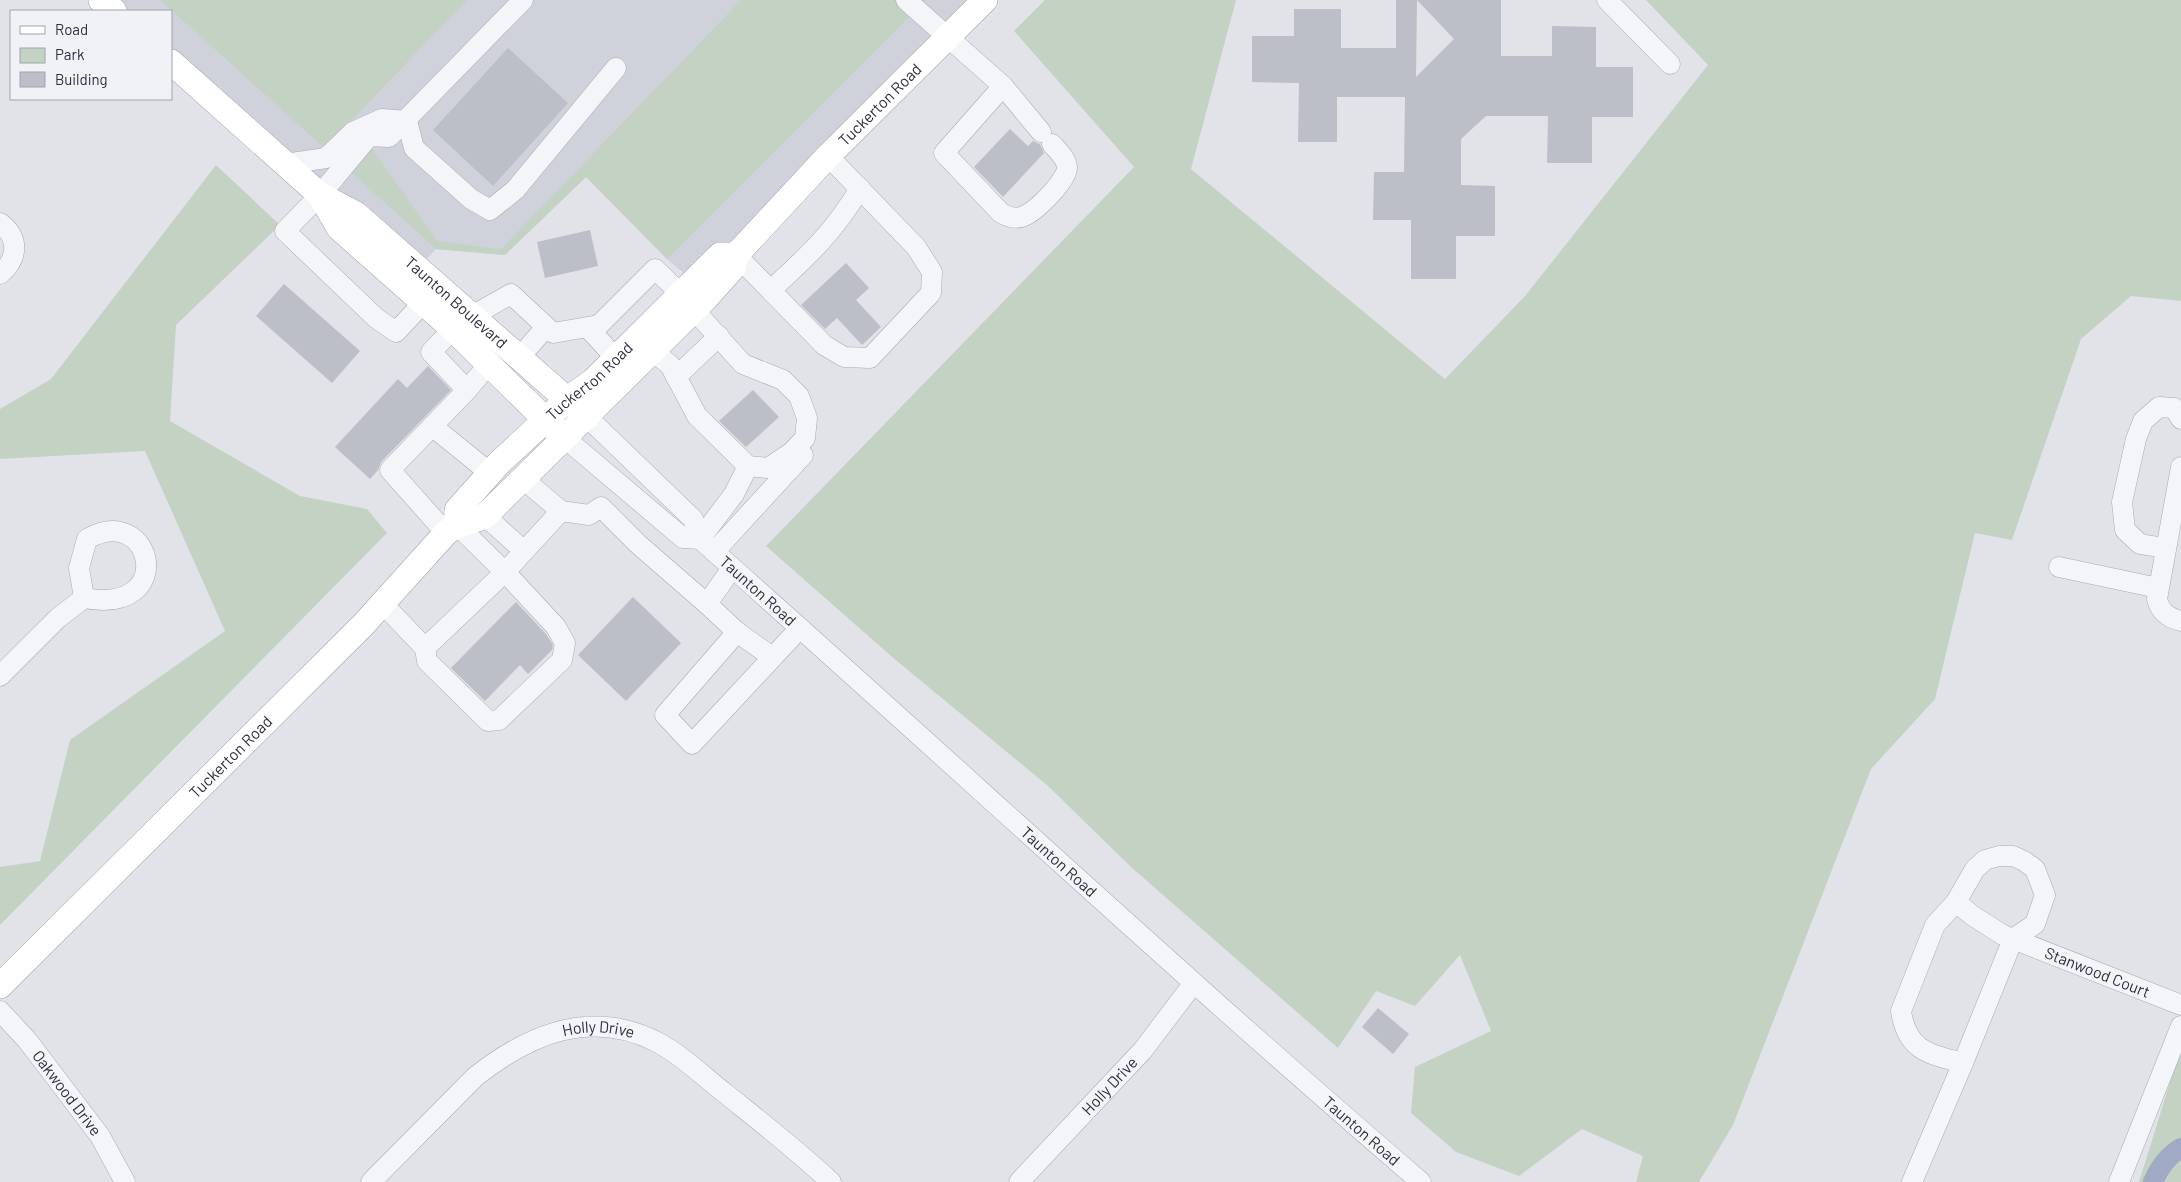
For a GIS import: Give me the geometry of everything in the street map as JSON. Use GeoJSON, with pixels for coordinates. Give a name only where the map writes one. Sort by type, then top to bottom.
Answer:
{"type":"FeatureCollection","features":[{"type":"Feature","properties":{"kind":"main road"},"geometry":{"type":"LineString","coordinates":[[101,0],[113,10]]}},
{"type":"Feature","properties":{"kind":"main road","name":"Tuckerton Road"},"geometry":{"type":"LineString","coordinates":[[0,986],[363,625],[381,602],[451,529],[457,510],[490,473],[568,399],[593,381],[615,357],[733,268],[736,255],[828,156],[985,0]]}},
{"type":"Feature","properties":{"kind":"main road","name":"Taunton Boulevard"},"geometry":{"type":"LineString","coordinates":[[172,63],[320,195],[356,214],[462,323],[490,364],[566,439]]}},
{"type":"Feature","properties":{"kind":"main road","name":"Taunton Boulevard"},"geometry":{"type":"LineString","coordinates":[[320,195],[339,228],[423,303],[520,357],[587,417]]}},
{"type":"Feature","properties":{"kind":"main road","name":"Tuckerton Road"},"geometry":{"type":"LineString","coordinates":[[451,529],[485,516],[566,439],[652,351],[687,301]]}},
{"type":"Feature","properties":{"kind":"street"},"geometry":{"type":"LineString","coordinates":[[423,303],[396,332],[376,318],[285,231],[320,195],[369,136],[389,137],[407,121],[522,0]]}},
{"type":"Feature","properties":{"kind":"street"},"geometry":{"type":"LineString","coordinates":[[906,0],[1003,86],[1066,162],[1065,178],[1027,215],[1019,218],[1007,216],[1000,212],[944,153],[1003,86]]}},
{"type":"Feature","properties":{"kind":"street"},"geometry":{"type":"LineString","coordinates":[[1607,0],[1670,64]]}},
{"type":"Feature","properties":{"kind":"street"},"geometry":{"type":"LineString","coordinates":[[407,121],[414,148],[471,200],[490,210],[515,190],[616,68]]}},
{"type":"Feature","properties":{"kind":"street"},"geometry":{"type":"LineString","coordinates":[[285,164],[326,158],[353,132],[382,119],[407,121]]}},
{"type":"Feature","properties":{"kind":"street"},"geometry":{"type":"LineString","coordinates":[[736,255],[772,289],[824,345],[844,357],[870,358],[931,293],[932,272],[916,247],[828,156]]}},
{"type":"Feature","properties":{"kind":"street"},"geometry":{"type":"LineString","coordinates":[[772,289],[818,246],[843,218],[860,188]]}},
{"type":"Feature","properties":{"kind":"street"},"geometry":{"type":"LineString","coordinates":[[0,223],[12,237],[15,251],[11,265],[0,274]]}},
{"type":"Feature","properties":{"kind":"street"},"geometry":{"type":"LineString","coordinates":[[467,390],[430,352],[462,323],[511,294],[553,333],[599,325],[655,269],[687,301],[743,364],[783,380],[794,390],[802,403],[807,418],[805,438],[786,457],[768,468],[748,466],[697,416],[670,365],[652,351]]}},
{"type":"Feature","properties":{"kind":"street"},"geometry":{"type":"LineString","coordinates":[[520,357],[546,327]]}},
{"type":"Feature","properties":{"kind":"street"},"geometry":{"type":"LineString","coordinates":[[588,328],[615,357]]}},
{"type":"Feature","properties":{"kind":"street"},"geometry":{"type":"LineString","coordinates":[[676,377],[719,336]]}},
{"type":"Feature","properties":{"kind":"street"},"geometry":{"type":"LineString","coordinates":[[381,602],[424,648],[427,661],[488,720],[500,720],[562,660],[565,643],[556,627],[505,572],[451,529],[390,470],[490,364]]}},
{"type":"Feature","properties":{"kind":"street"},"geometry":{"type":"LineString","coordinates":[[2166,548],[2140,544],[2125,530],[2122,502],[2136,439],[2143,421],[2159,407],[2174,408],[2181,419]]}},
{"type":"Feature","properties":{"kind":"street","name":"Taunton Road"},"geometry":{"type":"LineString","coordinates":[[587,417],[693,519],[707,545],[732,568],[1032,835],[1193,984],[1421,1182]]}},
{"type":"Feature","properties":{"kind":"street"},"geometry":{"type":"LineString","coordinates":[[707,545],[810,447],[814,434],[806,425]]}},
{"type":"Feature","properties":{"kind":"street"},"geometry":{"type":"LineString","coordinates":[[432,426],[490,473]]}},
{"type":"Feature","properties":{"kind":"street","name":"Taunton Road"},"geometry":{"type":"LineString","coordinates":[[566,439],[616,484],[683,538],[707,545]]}},
{"type":"Feature","properties":{"kind":"street"},"geometry":{"type":"LineString","coordinates":[[707,545],[748,466]]}},
{"type":"Feature","properties":{"kind":"street"},"geometry":{"type":"LineString","coordinates":[[2181,467],[2157,599],[2160,610],[2172,619],[2181,621]]}},
{"type":"Feature","properties":{"kind":"street"},"geometry":{"type":"LineString","coordinates":[[523,479],[561,511],[589,515],[601,507],[616,484]]}},
{"type":"Feature","properties":{"kind":"street"},"geometry":{"type":"LineString","coordinates":[[601,507],[643,548],[737,632],[772,657]]}},
{"type":"Feature","properties":{"kind":"street"},"geometry":{"type":"LineString","coordinates":[[424,648],[505,572],[561,511]]}},
{"type":"Feature","properties":{"kind":"street"},"geometry":{"type":"LineString","coordinates":[[485,516],[524,551]]}},
{"type":"Feature","properties":{"kind":"street"},"geometry":{"type":"LineString","coordinates":[[643,548],[662,522]]}},
{"type":"Feature","properties":{"kind":"street"},"geometry":{"type":"LineString","coordinates":[[2059,567],[2158,588]]}},
{"type":"Feature","properties":{"kind":"street"},"geometry":{"type":"LineString","coordinates":[[707,604],[732,568]]}},
{"type":"Feature","properties":{"kind":"street"},"geometry":{"type":"LineString","coordinates":[[0,676],[58,618],[84,598]]}},
{"type":"Feature","properties":{"kind":"street"},"geometry":{"type":"LineString","coordinates":[[737,632],[665,715],[692,744],[800,628]]}},
{"type":"Feature","properties":{"kind":"street","name":"Stanwood Court"},"geometry":{"type":"LineString","coordinates":[[1963,1063],[1920,1050],[1911,1040],[1903,1026],[1901,1011],[1935,925],[1956,902],[1975,869],[1984,860],[1999,856],[2013,856],[2035,869],[2045,895],[2036,924],[2012,939]]}},
{"type":"Feature","properties":{"kind":"street","name":"Stanwood Court"},"geometry":{"type":"LineString","coordinates":[[1956,902],[1986,925],[2012,939],[2181,1005]]}},
{"type":"Feature","properties":{"kind":"street"},"geometry":{"type":"LineString","coordinates":[[1912,1182],[1963,1063],[2012,939]]}},
{"type":"Feature","properties":{"kind":"street","name":"Holly Drive"},"geometry":{"type":"LineString","coordinates":[[1019,1182],[1143,1050],[1193,984]]}},
{"type":"Feature","properties":{"kind":"street","name":"Oakwood Drive"},"geometry":{"type":"LineString","coordinates":[[0,1011],[27,1040],[100,1136],[125,1182]]}},
{"type":"Feature","properties":{"kind":"street"},"geometry":{"type":"LineString","coordinates":[[2119,1182],[2181,1026]]}},
{"type":"Feature","properties":{"kind":"street","name":"Holly Drive"},"geometry":{"type":"LineString","coordinates":[[371,1182],[475,1077],[493,1063],[533,1040],[552,1032],[598,1027],[621,1029],[640,1034],[659,1043],[716,1086],[831,1182]]}},
{"type":"Feature","properties":{"kind":"shaded area"},"geometry":{"type":"Polygon","coordinates":[[[101,0],[985,0],[695,283],[667,259],[586,177],[505,255],[436,249],[411,276],[172,63],[172,10],[113,10],[101,0]]]}},
{"type":"Feature","properties":{"kind":"green space"},"geometry":{"type":"Polygon","coordinates":[[[160,0],[467,0],[352,120],[437,241],[501,249],[741,0],[926,0],[667,259],[586,177],[505,255],[436,249],[160,0]]]}},
{"type":"Feature","properties":{"kind":"green space"},"geometry":{"type":"Polygon","coordinates":[[[1045,0],[1236,0],[1191,169],[1445,379],[1525,296],[1708,65],[1646,0],[2181,0],[2181,301],[2131,296],[2081,339],[2012,540],[1975,533],[1935,699],[1871,769],[1733,1125],[1699,1182],[1636,1182],[1643,1156],[1582,1129],[1519,1176],[1456,1152],[1411,1113],[1415,1067],[1491,1031],[1460,955],[1415,1006],[1376,991],[1338,1048],[1131,867],[1048,786],[891,656],[766,546],[1134,167],[1014,31],[1045,0]]]}},
{"type":"Feature","properties":{"kind":"green space"},"geometry":{"type":"Polygon","coordinates":[[[216,165],[280,225],[176,325],[170,421],[300,496],[367,509],[387,533],[0,925],[0,867],[40,861],[70,740],[225,631],[145,451],[0,459],[0,409],[51,379],[216,165]]]}},
{"type":"Feature","properties":{"kind":"green space"},"geometry":{"type":"Polygon","coordinates":[[[2181,1047],[2181,1182],[2139,1182],[2181,1047]]]}},
{"type":"Feature","properties":{"kind":"building"},"geometry":{"type":"Polygon","coordinates":[[[1396,0],[1417,0],[1501,0],[1501,56],[1552,56],[1552,26],[1596,27],[1596,67],[1633,67],[1633,117],[1592,117],[1592,163],[1547,163],[1548,116],[1486,116],[1461,139],[1461,185],[1495,186],[1495,236],[1456,236],[1456,279],[1411,279],[1411,220],[1373,220],[1374,172],[1404,172],[1405,97],[1337,97],[1337,142],[1298,142],[1299,83],[1252,82],[1252,36],[1294,36],[1294,9],[1341,9],[1341,48],[1396,48],[1396,0]],[[1417,0],[1416,77],[1454,39],[1417,0]]]}},
{"type":"Feature","properties":{"kind":"building"},"geometry":{"type":"Polygon","coordinates":[[[508,48],[568,103],[493,186],[433,130],[508,48]]]}},
{"type":"Feature","properties":{"kind":"building"},"geometry":{"type":"Polygon","coordinates":[[[1010,129],[1028,146],[1033,141],[1040,144],[1044,153],[1003,197],[974,167],[1010,129]]]}},
{"type":"Feature","properties":{"kind":"building"},"geometry":{"type":"Polygon","coordinates":[[[590,230],[598,266],[545,278],[537,242],[590,230]]]}},
{"type":"Feature","properties":{"kind":"building"},"geometry":{"type":"Polygon","coordinates":[[[846,263],[869,288],[856,300],[881,327],[862,345],[837,318],[825,329],[801,305],[846,263]]]}},
{"type":"Feature","properties":{"kind":"building"},"geometry":{"type":"Polygon","coordinates":[[[284,284],[360,351],[332,383],[256,316],[284,284]]]}},
{"type":"Feature","properties":{"kind":"building"},"geometry":{"type":"Polygon","coordinates":[[[428,366],[451,390],[381,462],[378,470],[370,479],[335,447],[398,379],[407,388],[428,366]]]}},
{"type":"Feature","properties":{"kind":"building"},"geometry":{"type":"Polygon","coordinates":[[[753,390],[779,417],[746,447],[719,421],[753,390]]]}},
{"type":"Feature","properties":{"kind":"building"},"geometry":{"type":"Polygon","coordinates":[[[633,597],[681,643],[626,701],[578,655],[633,597]]]}},
{"type":"Feature","properties":{"kind":"building"},"geometry":{"type":"Polygon","coordinates":[[[516,602],[546,634],[553,645],[552,650],[528,674],[520,665],[485,701],[451,668],[516,602]]]}},
{"type":"Feature","properties":{"kind":"building"},"geometry":{"type":"Polygon","coordinates":[[[1378,1008],[1409,1034],[1393,1054],[1362,1027],[1378,1008]]]}},
{"type":"Feature","properties":{"kind":"waterway"},"geometry":{"type":"LineString","coordinates":[[2153,1182],[2164,1163],[2181,1148]]}}]}
